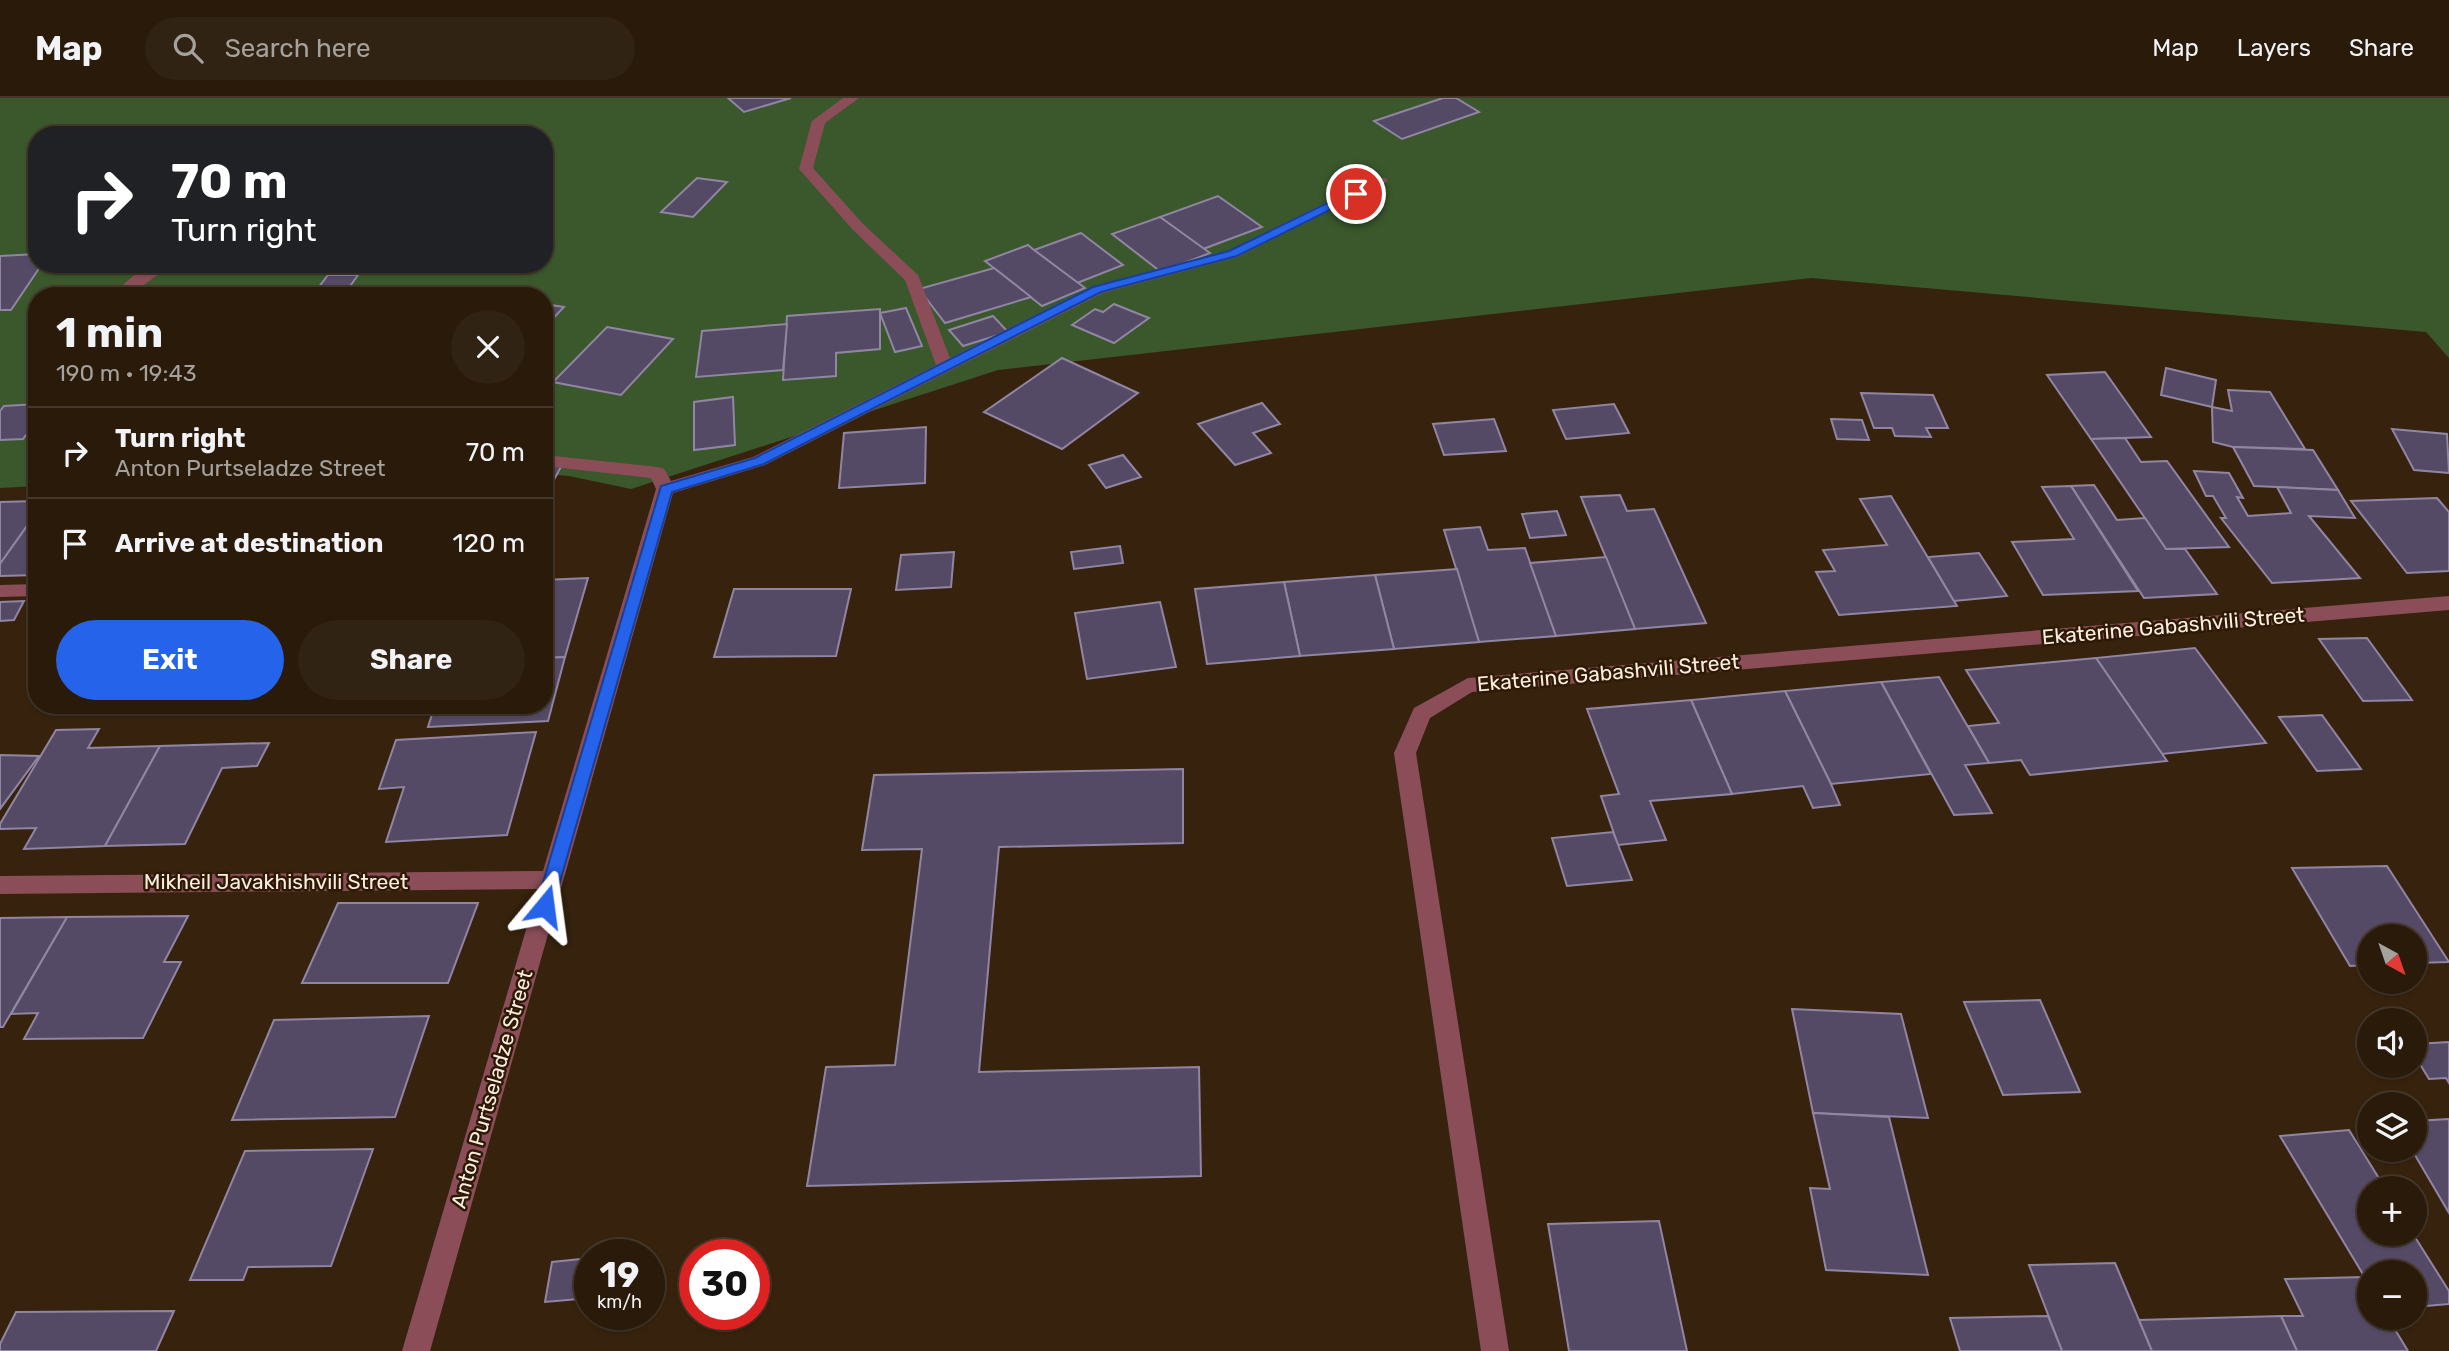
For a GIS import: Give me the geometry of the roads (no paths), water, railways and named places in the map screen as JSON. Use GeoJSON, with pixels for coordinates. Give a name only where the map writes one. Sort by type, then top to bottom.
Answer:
{"type":"FeatureCollection","features":[{"type":"Feature","properties":{"kind":"street"},"geometry":{"type":"LineString","coordinates":[[852,98],[819,121],[806,169],[858,227],[912,278],[945,367]]}},
{"type":"Feature","properties":{"kind":"street"},"geometry":{"type":"LineString","coordinates":[[553,461],[658,473],[666,489],[760,461],[1097,289],[1233,254],[1381,181]]}},
{"type":"Feature","properties":{"kind":"street"},"geometry":{"type":"LineString","coordinates":[[129,287],[147,273]]}},
{"type":"Feature","properties":{"kind":"street","name":"Anton Purtseladze Street"},"geometry":{"type":"LineString","coordinates":[[416,1351],[666,489]]}},
{"type":"Feature","properties":{"kind":"street"},"geometry":{"type":"LineString","coordinates":[[0,591],[28,590]]}},
{"type":"Feature","properties":{"kind":"street","name":"Ekaterine Gabashvili Street"},"geometry":{"type":"LineString","coordinates":[[1495,1351],[1405,753],[1421,713],[1468,685],[2449,603]]}},
{"type":"Feature","properties":{"kind":"street","name":"Mikheil Javakhishvili Street"},"geometry":{"type":"LineString","coordinates":[[0,885],[552,880]]}}]}
